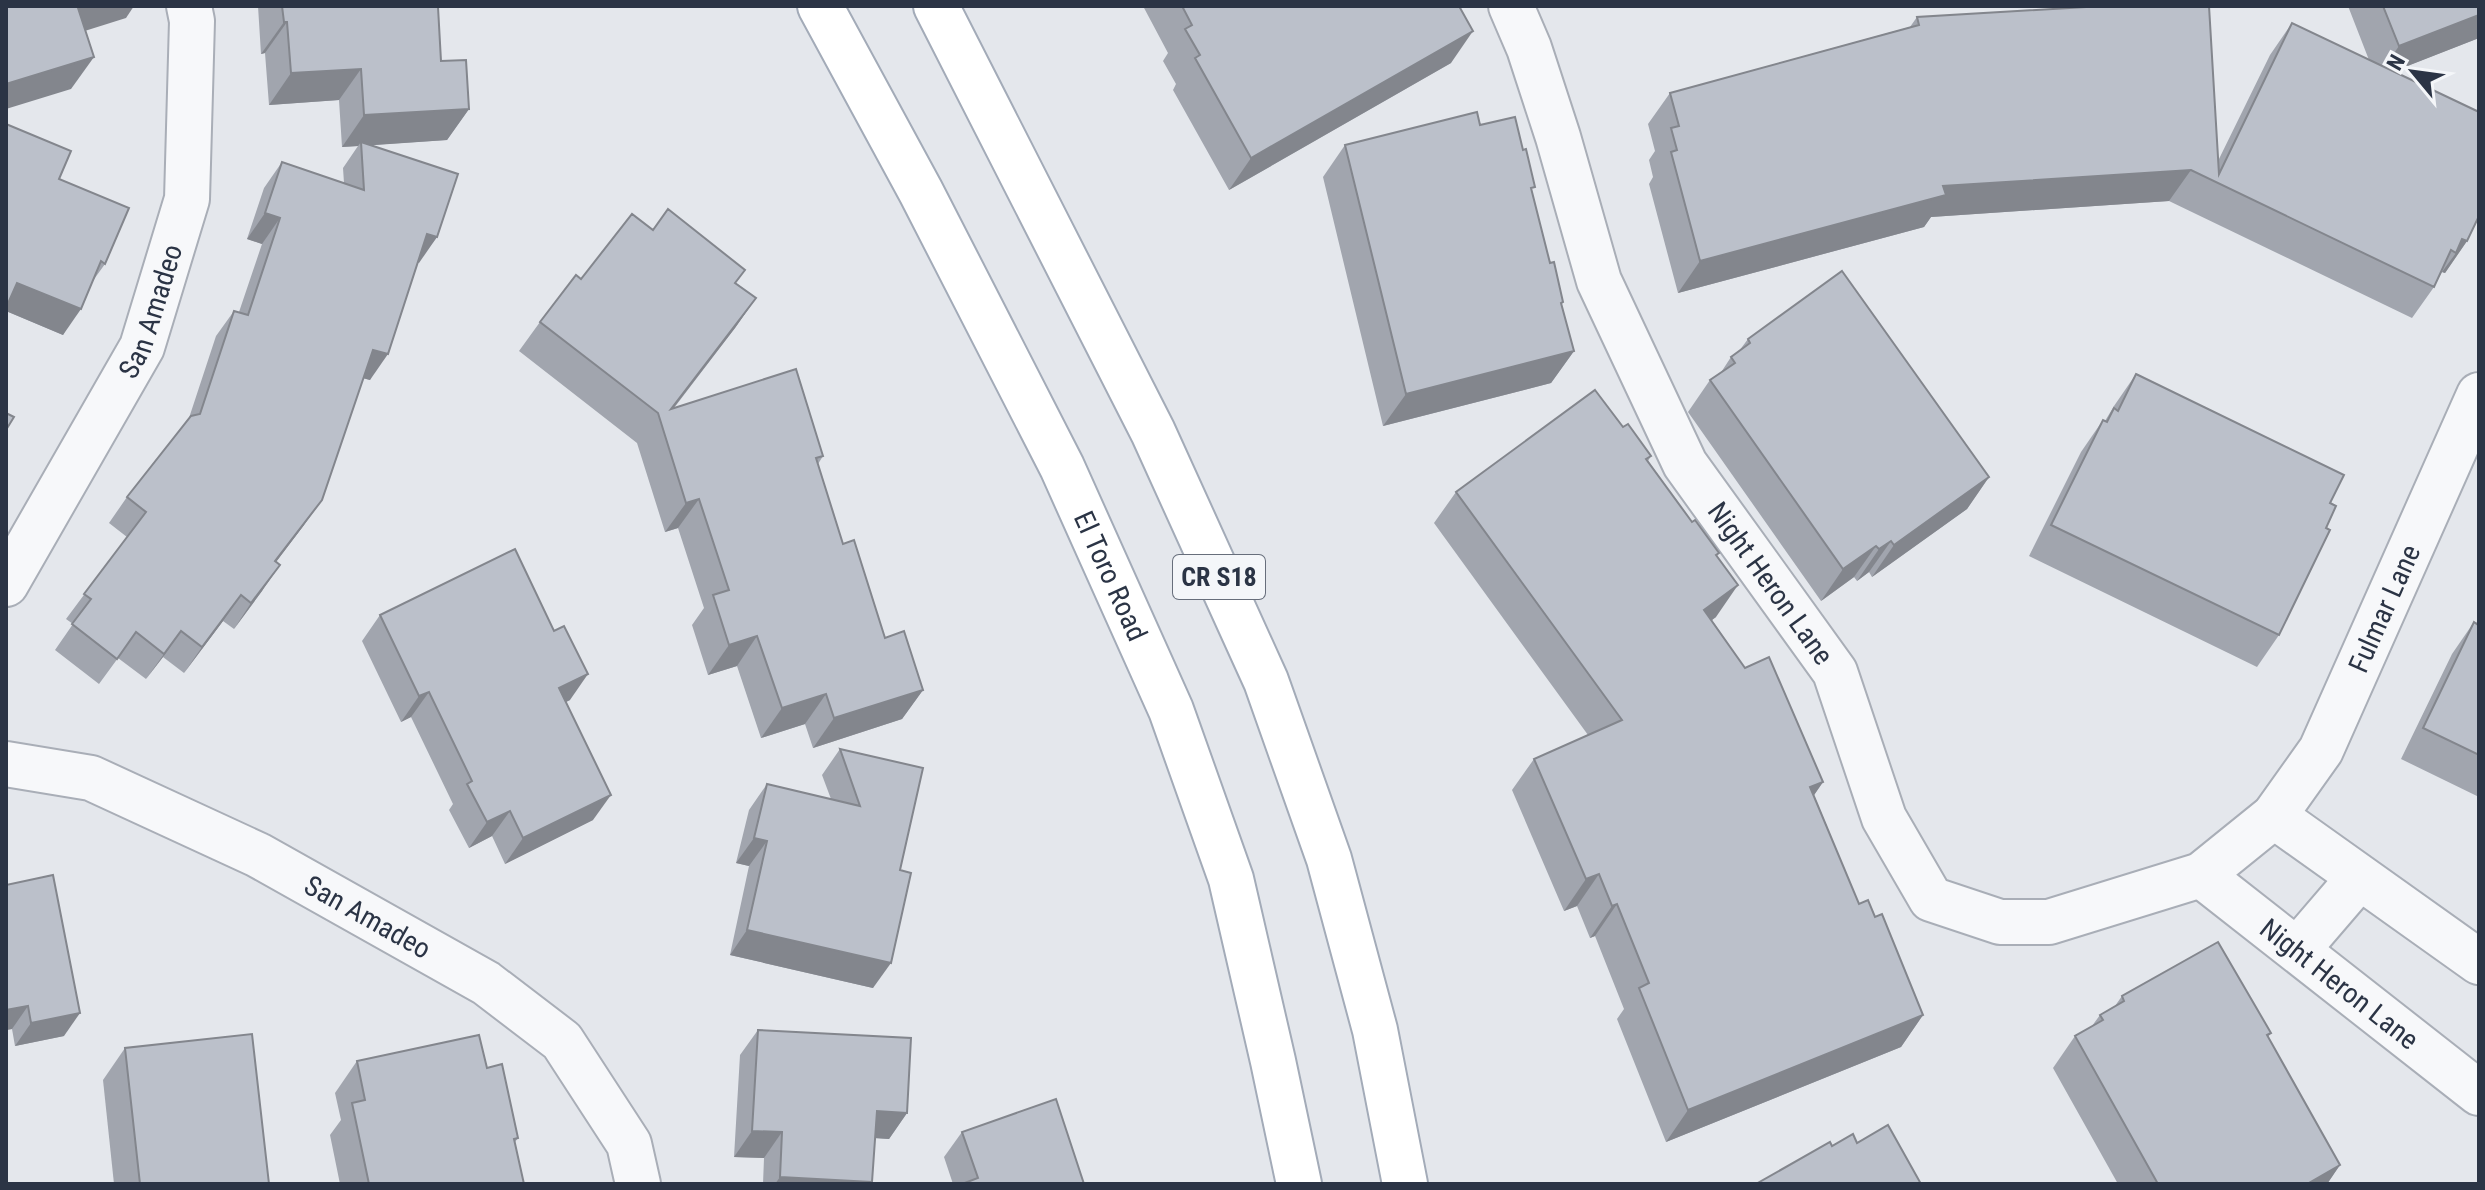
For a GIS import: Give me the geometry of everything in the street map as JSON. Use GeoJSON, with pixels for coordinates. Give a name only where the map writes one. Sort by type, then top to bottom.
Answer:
{"type":"FeatureCollection","features":[{"type":"Feature","properties":{"kind":"main road","name":"El Toro Road"},"geometry":{"type":"LineString","coordinates":[[820,6],[921,192],[1062,467],[1171,710],[1231,879],[1299,1184]]}},
{"type":"Feature","properties":{"kind":"main road","name":"CR S18"},"geometry":{"type":"LineString","coordinates":[[936,6],[1153,432],[1266,681],[1329,859],[1375,1030],[1405,1184]]}},
{"type":"Feature","properties":{"kind":"street","name":"San Amadeo"},"geometry":{"type":"LineString","coordinates":[[6,584],[142,347],[187,199],[192,21],[189,6]]}},
{"type":"Feature","properties":{"kind":"street","name":"Night Heron Lane"},"geometry":{"type":"LineString","coordinates":[[1511,6],[1529,48],[1558,137],[1599,281],[1685,464],[1835,672],[1884,818],[1931,899],[2000,922],[2049,922],[2201,875],[2274,816]]}},
{"type":"Feature","properties":{"kind":"street","name":"Fulmar Lane"},"geometry":{"type":"LineString","coordinates":[[2274,816],[2321,750],[2479,395]]}},
{"type":"Feature","properties":{"kind":"street","name":"San Amadeo"},"geometry":{"type":"LineString","coordinates":[[6,764],[91,778],[258,855],[486,983],[562,1041],[629,1144],[638,1184]]}},
{"type":"Feature","properties":{"kind":"street"},"geometry":{"type":"LineString","coordinates":[[2274,816],[2479,962]]}},
{"type":"Feature","properties":{"kind":"street","name":"Night Heron Lane"},"geometry":{"type":"LineString","coordinates":[[2201,875],[2479,1093]]}},
{"type":"Feature","properties":{"kind":"street"},"geometry":{"type":"LineString","coordinates":[[2298,949],[2359,878]]}},
{"type":"Feature","properties":{"kind":"building"},"geometry":{"type":"Polygon","coordinates":[[[6,6],[86,6],[78,8],[94,57],[6,84],[6,6]]]}},
{"type":"Feature","properties":{"kind":"building"},"geometry":{"type":"Polygon","coordinates":[[[282,6],[438,7],[441,61],[466,60],[469,109],[364,115],[361,69],[291,73],[287,22],[284,22],[282,6]]]}},
{"type":"Feature","properties":{"kind":"building"},"geometry":{"type":"Polygon","coordinates":[[[1182,6],[1459,6],[1473,31],[1251,158],[1195,58],[1200,55],[1185,29],[1192,25],[1182,6]]]}},
{"type":"Feature","properties":{"kind":"building"},"geometry":{"type":"Polygon","coordinates":[[[2103,6],[2209,6],[2219,174],[2292,23],[2479,112],[2479,216],[2467,241],[2462,239],[2456,253],[2451,250],[2434,287],[2191,170],[1943,186],[1946,195],[1700,261],[1671,152],[1677,150],[1671,128],[1679,126],[1670,93],[1919,25],[1917,17],[2103,6]]]}},
{"type":"Feature","properties":{"kind":"building"},"geometry":{"type":"Polygon","coordinates":[[[2383,6],[2479,6],[2479,15],[2399,46],[2383,6]]]}},
{"type":"Feature","properties":{"kind":"building"},"geometry":{"type":"Polygon","coordinates":[[[1477,112],[1480,125],[1515,117],[1523,150],[1526,149],[1535,187],[1531,188],[1550,263],[1554,262],[1574,351],[1406,394],[1345,145],[1477,112]]]}},
{"type":"Feature","properties":{"kind":"building"},"geometry":{"type":"Polygon","coordinates":[[[6,124],[71,151],[59,179],[129,208],[105,264],[101,261],[81,309],[17,283],[6,308],[6,124]]]}},
{"type":"Feature","properties":{"kind":"building"},"geometry":{"type":"Polygon","coordinates":[[[361,142],[458,174],[437,237],[427,234],[388,354],[373,350],[322,500],[275,561],[280,565],[251,603],[241,595],[202,647],[181,631],[164,654],[136,632],[117,659],[72,624],[91,599],[84,594],[146,512],[127,497],[191,416],[200,414],[234,311],[248,315],[280,218],[265,213],[282,162],[364,190],[361,142]]]}},
{"type":"Feature","properties":{"kind":"building"},"geometry":{"type":"Polygon","coordinates":[[[668,209],[745,270],[735,283],[756,298],[671,409],[796,369],[823,456],[816,458],[843,544],[854,540],[885,638],[904,631],[923,690],[834,718],[826,694],[782,708],[757,636],[729,645],[713,595],[729,590],[699,499],[686,503],[658,413],[540,322],[576,275],[581,279],[632,214],[653,230],[668,209]]]}},
{"type":"Feature","properties":{"kind":"building"},"geometry":{"type":"Polygon","coordinates":[[[1842,271],[1989,477],[1894,545],[1891,541],[1879,549],[1876,546],[1843,569],[1710,380],[1735,363],[1731,357],[1750,343],[1748,339],[1842,271]]]}},
{"type":"Feature","properties":{"kind":"building"},"geometry":{"type":"Polygon","coordinates":[[[2136,374],[2344,475],[2330,503],[2336,506],[2326,528],[2330,530],[2279,635],[2051,525],[2103,420],[2107,422],[2114,408],[2118,411],[2136,374]]]}},
{"type":"Feature","properties":{"kind":"building"},"geometry":{"type":"Polygon","coordinates":[[[1595,390],[1623,427],[1628,424],[1651,456],[1646,459],[1692,522],[1695,520],[1738,585],[1704,610],[1745,668],[1769,657],[1823,782],[1810,787],[1859,904],[1868,900],[1875,917],[1882,914],[1923,1015],[1688,1110],[1639,988],[1649,983],[1617,904],[1612,906],[1599,874],[1586,879],[1534,759],[1622,720],[1456,492],[1595,390]]]}},
{"type":"Feature","properties":{"kind":"building"},"geometry":{"type":"Polygon","coordinates":[[[6,413],[14,417],[6,430],[6,413]]]}},
{"type":"Feature","properties":{"kind":"building"},"geometry":{"type":"Polygon","coordinates":[[[515,549],[554,631],[564,626],[588,674],[559,688],[611,795],[523,838],[510,811],[487,822],[467,784],[472,781],[429,692],[419,696],[380,615],[515,549]]]}},
{"type":"Feature","properties":{"kind":"building"},"geometry":{"type":"Polygon","coordinates":[[[2474,622],[2479,623],[2479,755],[2423,728],[2474,622]]]}},
{"type":"Feature","properties":{"kind":"building"},"geometry":{"type":"Polygon","coordinates":[[[840,749],[923,768],[900,870],[911,873],[891,963],[747,930],[767,841],[754,838],[767,784],[860,806],[840,749]]]}},
{"type":"Feature","properties":{"kind":"building"},"geometry":{"type":"Polygon","coordinates":[[[53,875],[80,1013],[31,1023],[28,1006],[6,1010],[6,885],[53,875]]]}},
{"type":"Feature","properties":{"kind":"building"},"geometry":{"type":"Polygon","coordinates":[[[2218,942],[2271,1033],[2267,1035],[2340,1165],[2307,1184],[2158,1184],[2075,1036],[2103,1020],[2100,1015],[2124,1001],[2122,996],[2218,942]]]}},
{"type":"Feature","properties":{"kind":"building"},"geometry":{"type":"Polygon","coordinates":[[[758,1030],[911,1038],[907,1113],[877,1111],[872,1182],[780,1177],[782,1132],[752,1131],[758,1030]]]}},
{"type":"Feature","properties":{"kind":"building"},"geometry":{"type":"Polygon","coordinates":[[[252,1034],[269,1184],[140,1184],[125,1048],[252,1034]]]}},
{"type":"Feature","properties":{"kind":"building"},"geometry":{"type":"Polygon","coordinates":[[[479,1035],[487,1068],[502,1064],[524,1184],[369,1184],[352,1103],[365,1100],[357,1061],[479,1035]]]}},
{"type":"Feature","properties":{"kind":"building"},"geometry":{"type":"Polygon","coordinates":[[[1056,1099],[1084,1184],[962,1184],[978,1178],[962,1132],[1056,1099]]]}},
{"type":"Feature","properties":{"kind":"building"},"geometry":{"type":"Polygon","coordinates":[[[1888,1125],[1921,1184],[1756,1184],[1830,1142],[1832,1146],[1853,1134],[1857,1143],[1888,1125]]]}}]}
